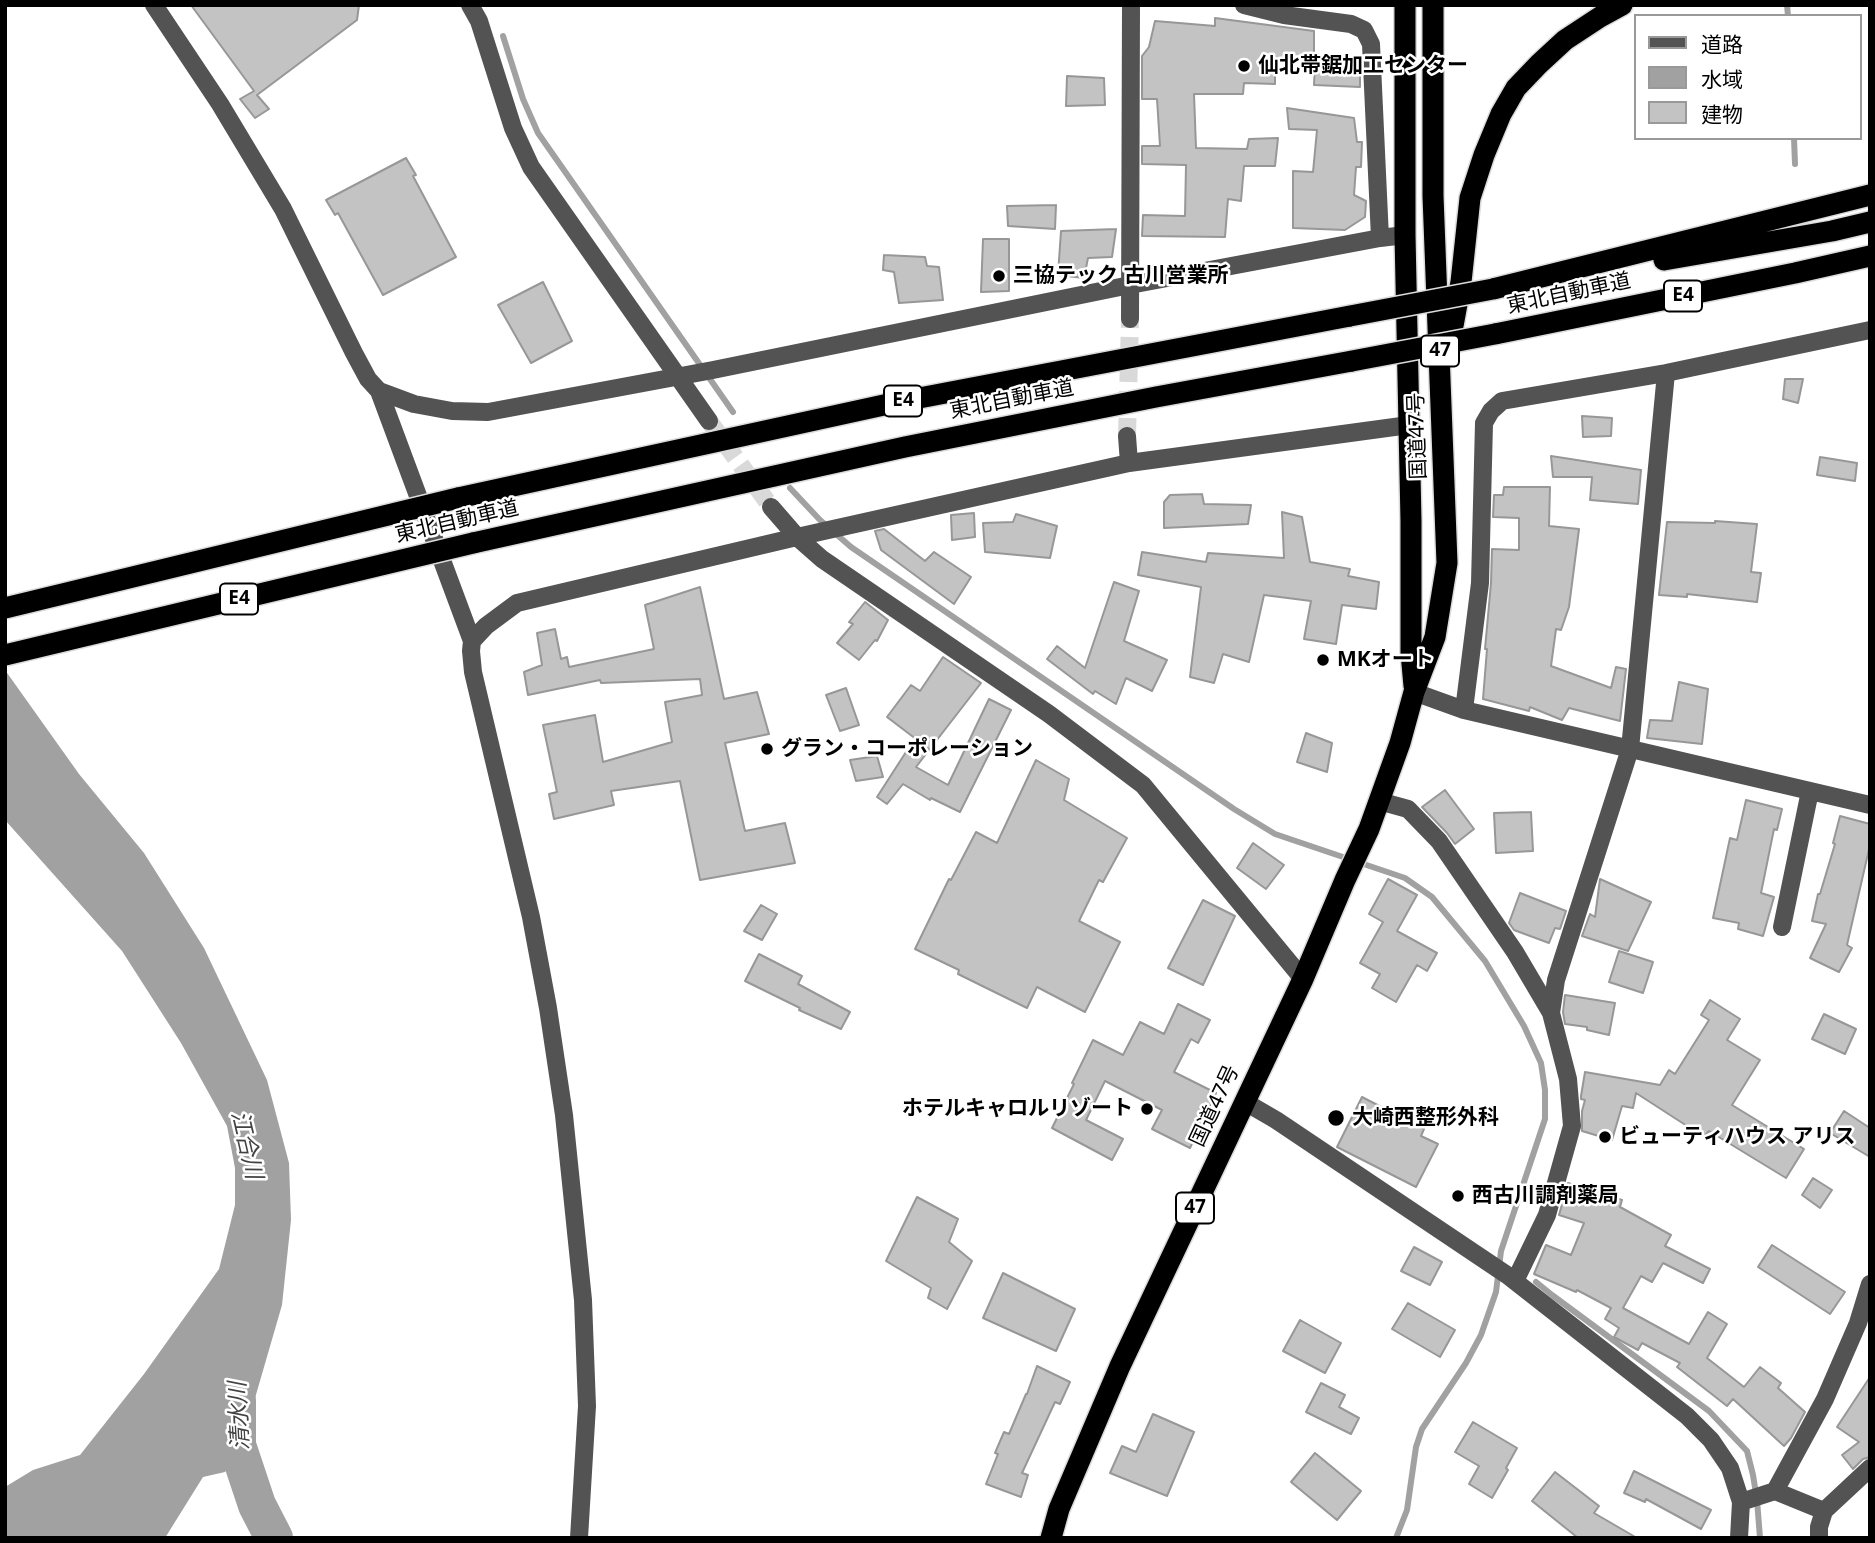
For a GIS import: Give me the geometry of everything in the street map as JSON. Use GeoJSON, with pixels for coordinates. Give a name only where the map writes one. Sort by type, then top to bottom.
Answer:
{"type":"FeatureCollection","features":[{"type":"Feature","properties":{"kind":"highway","name":"国道47号"},"geometry":{"type":"LineString","coordinates":[[1405,5],[1405,235],[1411,653],[1414,692]]}},
{"type":"Feature","properties":{"kind":"highway","name":"国道47号"},"geometry":{"type":"LineString","coordinates":[[1051,1538],[1059,1509],[1120,1366],[1303,979],[1369,829],[1435,637],[1447,563],[1433,196],[1433,5]]}},
{"type":"Feature","properties":{"kind":"highway"},"geometry":{"type":"LineString","coordinates":[[1441,391],[1461,282],[1471,198],[1484,155],[1501,114],[1517,88],[1538,64],[1565,40],[1622,5]]}},
{"type":"Feature","properties":{"kind":"highway"},"geometry":{"type":"LineString","coordinates":[[1493,289],[1870,195]]}},
{"type":"Feature","properties":{"kind":"highway","name":"東北自動車道"},"geometry":{"type":"LineString","coordinates":[[5,608],[458,498],[893,403],[1493,289],[1870,222]]}},
{"type":"Feature","properties":{"kind":"highway","name":"東北自動車道"},"geometry":{"type":"LineString","coordinates":[[5,655],[473,543],[905,447],[1495,334],[1870,256]]}},
{"type":"Feature","properties":{"kind":"highway"},"geometry":{"type":"LineString","coordinates":[[1795,273],[1870,265]]}},
{"type":"Feature","properties":{"kind":"street"},"geometry":{"type":"LineString","coordinates":[[154,5],[220,104],[282,209],[354,353],[368,379],[379,391],[472,641],[473,672],[531,917],[564,1115],[583,1300],[587,1406],[579,1538]]}},
{"type":"Feature","properties":{"kind":"street"},"geometry":{"type":"LineString","coordinates":[[470,5],[479,21],[513,128],[531,167],[696,373],[709,421]]}},
{"type":"Feature","properties":{"kind":"street"},"geometry":{"type":"LineString","coordinates":[[1130,319],[1131,5]]}},
{"type":"Feature","properties":{"kind":"street"},"geometry":{"type":"LineString","coordinates":[[1244,5],[1284,15],[1350,24],[1364,30],[1371,44],[1380,238]]}},
{"type":"Feature","properties":{"kind":"street"},"geometry":{"type":"LineString","coordinates":[[379,391],[414,404],[439,409],[488,412],[696,373],[1130,285],[1405,235]]}},
{"type":"Feature","properties":{"kind":"street"},"geometry":{"type":"LineString","coordinates":[[1464,710],[1480,583],[1484,423],[1491,411],[1502,401],[1666,373],[1870,330]]}},
{"type":"Feature","properties":{"kind":"street"},"geometry":{"type":"LineString","coordinates":[[1551,1013],[1556,980],[1630,749],[1666,373]]}},
{"type":"Feature","properties":{"kind":"street"},"geometry":{"type":"LineString","coordinates":[[472,641],[486,626],[517,603],[797,537],[1129,463],[1409,425]]}},
{"type":"Feature","properties":{"kind":"street"},"geometry":{"type":"LineString","coordinates":[[1127,436],[1129,463]]}},
{"type":"Feature","properties":{"kind":"street"},"geometry":{"type":"LineString","coordinates":[[771,507],[797,537],[822,559],[1049,714],[1143,785],[1303,979]]}},
{"type":"Feature","properties":{"kind":"street"},"geometry":{"type":"LineString","coordinates":[[1414,692],[1464,710],[1870,805]]}},
{"type":"Feature","properties":{"kind":"street"},"geometry":{"type":"LineString","coordinates":[[1782,926],[1810,791]]}},
{"type":"Feature","properties":{"kind":"street"},"geometry":{"type":"LineString","coordinates":[[1380,801],[1408,809],[1439,841],[1515,952],[1551,1013],[1568,1079],[1572,1126],[1547,1215],[1511,1278]]}},
{"type":"Feature","properties":{"kind":"street"},"geometry":{"type":"LineString","coordinates":[[1245,1102],[1511,1278],[1687,1416],[1711,1440],[1730,1468],[1757,1497],[1824,1511]]}},
{"type":"Feature","properties":{"kind":"street"},"geometry":{"type":"LineString","coordinates":[[1739,1538],[1757,1497],[1825,1399],[1858,1323],[1870,1284]]}},
{"type":"Feature","properties":{"kind":"street"},"geometry":{"type":"LineString","coordinates":[[1819,1538],[1824,1511],[1870,1468]]}},
{"type":"Feature","properties":{"kind":"water","name":"江合川"},"geometry":{"type":"Polygon","coordinates":[[[5,670],[79,774],[144,853],[204,948],[267,1080],[289,1163],[291,1220],[282,1305],[253,1405],[247,1442],[225,1472],[203,1477],[165,1538],[5,1538],[5,1487],[33,1470],[80,1455],[144,1374],[219,1269],[235,1205],[235,1168],[227,1126],[181,1043],[122,951],[5,820],[5,670]]]}},
{"type":"Feature","properties":{"kind":"building"},"geometry":{"type":"Polygon","coordinates":[[[191,5],[359,5],[357,20],[257,95],[269,109],[255,118],[240,99],[254,91],[191,5]]]}},
{"type":"Feature","properties":{"kind":"building"},"geometry":{"type":"Polygon","coordinates":[[[1215,18],[1314,31],[1314,58],[1275,62],[1275,84],[1244,83],[1243,94],[1194,94],[1196,148],[1247,149],[1249,139],[1278,138],[1275,166],[1244,166],[1241,201],[1228,199],[1225,237],[1142,236],[1143,215],[1185,216],[1186,165],[1142,164],[1142,146],[1160,146],[1157,99],[1142,99],[1142,56],[1149,47],[1155,21],[1215,26],[1215,18]]]}},
{"type":"Feature","properties":{"kind":"building"},"geometry":{"type":"Polygon","coordinates":[[[1315,62],[1360,67],[1360,87],[1314,85],[1315,62]]]}},
{"type":"Feature","properties":{"kind":"building"},"geometry":{"type":"Polygon","coordinates":[[[1067,76],[1104,78],[1105,105],[1066,106],[1067,76]]]}},
{"type":"Feature","properties":{"kind":"building"},"geometry":{"type":"Polygon","coordinates":[[[1287,108],[1354,118],[1357,142],[1362,142],[1361,167],[1356,167],[1354,195],[1366,201],[1365,217],[1345,230],[1293,228],[1293,171],[1313,172],[1317,130],[1289,129],[1287,108]]]}},
{"type":"Feature","properties":{"kind":"building"},"geometry":{"type":"Polygon","coordinates":[[[406,158],[456,257],[383,295],[338,213],[335,215],[326,200],[406,158]]]}},
{"type":"Feature","properties":{"kind":"building"},"geometry":{"type":"Polygon","coordinates":[[[1056,205],[1055,229],[1008,226],[1007,206],[1056,205]]]}},
{"type":"Feature","properties":{"kind":"building"},"geometry":{"type":"Polygon","coordinates":[[[1116,229],[1112,257],[1088,258],[1084,278],[1058,275],[1061,231],[1116,229]]]}},
{"type":"Feature","properties":{"kind":"building"},"geometry":{"type":"Polygon","coordinates":[[[983,239],[1009,239],[1009,291],[981,292],[983,239]]]}},
{"type":"Feature","properties":{"kind":"building"},"geometry":{"type":"Polygon","coordinates":[[[884,255],[925,257],[927,266],[939,267],[943,300],[899,303],[894,272],[883,270],[884,255]]]}},
{"type":"Feature","properties":{"kind":"building"},"geometry":{"type":"Polygon","coordinates":[[[543,282],[572,341],[531,363],[498,305],[543,282]]]}},
{"type":"Feature","properties":{"kind":"building"},"geometry":{"type":"Polygon","coordinates":[[[1785,379],[1803,379],[1798,403],[1783,399],[1785,379]]]}},
{"type":"Feature","properties":{"kind":"building"},"geometry":{"type":"Polygon","coordinates":[[[1582,416],[1612,418],[1611,436],[1583,437],[1582,416]]]}},
{"type":"Feature","properties":{"kind":"building"},"geometry":{"type":"Polygon","coordinates":[[[1551,456],[1641,470],[1638,504],[1590,500],[1592,477],[1553,477],[1551,456]]]}},
{"type":"Feature","properties":{"kind":"building"},"geometry":{"type":"Polygon","coordinates":[[[1820,457],[1857,463],[1855,481],[1817,475],[1820,457]]]}},
{"type":"Feature","properties":{"kind":"building"},"geometry":{"type":"Polygon","coordinates":[[[1504,487],[1550,487],[1549,526],[1579,529],[1569,607],[1561,630],[1556,629],[1551,666],[1611,688],[1616,667],[1626,669],[1620,721],[1569,708],[1562,720],[1530,707],[1529,711],[1483,699],[1492,549],[1519,550],[1519,518],[1493,517],[1494,495],[1503,495],[1504,487]]]}},
{"type":"Feature","properties":{"kind":"building"},"geometry":{"type":"Polygon","coordinates":[[[1202,494],[1204,504],[1251,505],[1248,524],[1164,528],[1164,502],[1170,495],[1202,494]]]}},
{"type":"Feature","properties":{"kind":"building"},"geometry":{"type":"Polygon","coordinates":[[[1282,512],[1302,517],[1310,562],[1350,569],[1348,576],[1379,582],[1376,609],[1342,605],[1336,644],[1304,639],[1311,601],[1264,595],[1249,662],[1223,654],[1214,683],[1190,677],[1201,587],[1138,575],[1142,552],[1206,562],[1208,553],[1284,558],[1282,512]]]}},
{"type":"Feature","properties":{"kind":"building"},"geometry":{"type":"Polygon","coordinates":[[[974,513],[975,537],[952,540],[951,515],[974,513]]]}},
{"type":"Feature","properties":{"kind":"building"},"geometry":{"type":"Polygon","coordinates":[[[1016,514],[1057,526],[1050,558],[985,552],[983,523],[1013,522],[1016,514]]]}},
{"type":"Feature","properties":{"kind":"building"},"geometry":{"type":"Polygon","coordinates":[[[1667,522],[1757,524],[1751,572],[1761,573],[1757,602],[1687,594],[1687,597],[1659,595],[1667,522]]]}},
{"type":"Feature","properties":{"kind":"building"},"geometry":{"type":"Polygon","coordinates":[[[884,529],[925,561],[934,552],[971,577],[954,604],[881,550],[875,531],[884,529]]]}},
{"type":"Feature","properties":{"kind":"building"},"geometry":{"type":"Polygon","coordinates":[[[1114,582],[1139,591],[1124,641],[1167,660],[1152,691],[1126,678],[1116,704],[1095,691],[1093,694],[1047,659],[1057,646],[1085,668],[1114,582]]]}},
{"type":"Feature","properties":{"kind":"building"},"geometry":{"type":"Polygon","coordinates":[[[700,587],[724,699],[757,692],[769,734],[725,743],[745,831],[785,823],[795,863],[700,880],[680,781],[611,791],[614,805],[554,819],[549,794],[557,792],[543,725],[595,715],[603,762],[672,742],[665,702],[702,695],[700,679],[601,683],[600,680],[528,695],[524,672],[542,665],[537,633],[555,629],[561,659],[567,657],[569,667],[654,649],[645,605],[700,587]]]}},
{"type":"Feature","properties":{"kind":"building"},"geometry":{"type":"Polygon","coordinates":[[[865,602],[888,620],[877,641],[875,640],[859,660],[837,643],[853,624],[849,622],[865,602]]]}},
{"type":"Feature","properties":{"kind":"building"},"geometry":{"type":"Polygon","coordinates":[[[943,657],[981,683],[916,767],[948,785],[989,699],[1011,710],[960,812],[931,798],[930,800],[903,784],[887,804],[877,797],[906,752],[929,749],[887,717],[911,685],[920,691],[943,657]]]}},
{"type":"Feature","properties":{"kind":"building"},"geometry":{"type":"Polygon","coordinates":[[[1679,682],[1708,689],[1702,744],[1647,738],[1650,720],[1672,721],[1679,682]]]}},
{"type":"Feature","properties":{"kind":"building"},"geometry":{"type":"Polygon","coordinates":[[[846,688],[859,725],[840,731],[826,695],[846,688]]]}},
{"type":"Feature","properties":{"kind":"building"},"geometry":{"type":"Polygon","coordinates":[[[1306,733],[1332,743],[1327,772],[1297,762],[1306,733]]]}},
{"type":"Feature","properties":{"kind":"building"},"geometry":{"type":"Polygon","coordinates":[[[877,756],[883,777],[856,781],[850,760],[877,756]]]}},
{"type":"Feature","properties":{"kind":"building"},"geometry":{"type":"Polygon","coordinates":[[[1036,760],[1069,779],[1064,800],[1127,838],[1103,882],[1099,880],[1079,921],[1120,942],[1085,1012],[1037,987],[1027,1008],[915,949],[949,879],[951,880],[976,832],[997,843],[1036,760]]]}},
{"type":"Feature","properties":{"kind":"building"},"geometry":{"type":"Polygon","coordinates":[[[1445,790],[1474,829],[1455,844],[1422,807],[1445,790]]]}},
{"type":"Feature","properties":{"kind":"building"},"geometry":{"type":"Polygon","coordinates":[[[1746,800],[1782,809],[1777,830],[1774,829],[1761,893],[1774,897],[1763,936],[1738,929],[1739,923],[1713,918],[1730,838],[1737,840],[1746,800]]]}},
{"type":"Feature","properties":{"kind":"building"},"geometry":{"type":"Polygon","coordinates":[[[1531,812],[1533,851],[1496,853],[1494,813],[1531,812]]]}},
{"type":"Feature","properties":{"kind":"building"},"geometry":{"type":"Polygon","coordinates":[[[1840,816],[1870,824],[1870,845],[1847,945],[1852,948],[1839,972],[1810,958],[1826,924],[1812,921],[1835,844],[1833,843],[1840,816]]]}},
{"type":"Feature","properties":{"kind":"building"},"geometry":{"type":"Polygon","coordinates":[[[1253,843],[1284,865],[1266,889],[1237,868],[1253,843]]]}},
{"type":"Feature","properties":{"kind":"building"},"geometry":{"type":"Polygon","coordinates":[[[1388,879],[1417,895],[1397,931],[1437,953],[1427,971],[1417,965],[1396,1002],[1372,988],[1380,974],[1360,963],[1383,922],[1369,914],[1388,879]]]}},
{"type":"Feature","properties":{"kind":"building"},"geometry":{"type":"Polygon","coordinates":[[[1600,879],[1651,902],[1628,951],[1582,936],[1590,914],[1595,917],[1600,879]]]}},
{"type":"Feature","properties":{"kind":"building"},"geometry":{"type":"Polygon","coordinates":[[[1520,893],[1566,911],[1560,929],[1555,928],[1549,943],[1514,930],[1509,923],[1520,893]]]}},
{"type":"Feature","properties":{"kind":"building"},"geometry":{"type":"Polygon","coordinates":[[[1203,900],[1235,916],[1203,985],[1168,968],[1203,900]]]}},
{"type":"Feature","properties":{"kind":"building"},"geometry":{"type":"Polygon","coordinates":[[[761,905],[777,914],[762,940],[744,931],[761,905]]]}},
{"type":"Feature","properties":{"kind":"building"},"geometry":{"type":"Polygon","coordinates":[[[1619,951],[1653,962],[1643,993],[1609,982],[1619,951]]]}},
{"type":"Feature","properties":{"kind":"building"},"geometry":{"type":"Polygon","coordinates":[[[759,954],[802,976],[798,984],[850,1012],[841,1029],[745,981],[759,954]]]}},
{"type":"Feature","properties":{"kind":"building"},"geometry":{"type":"Polygon","coordinates":[[[1565,995],[1615,1003],[1609,1035],[1587,1030],[1587,1027],[1565,1024],[1565,995]]]}},
{"type":"Feature","properties":{"kind":"building"},"geometry":{"type":"Polygon","coordinates":[[[1710,1000],[1740,1019],[1727,1040],[1760,1060],[1732,1105],[1804,1149],[1786,1178],[1709,1131],[1704,1137],[1636,1093],[1633,1108],[1622,1106],[1612,1140],[1582,1131],[1585,1100],[1581,1099],[1581,1096],[1585,1072],[1660,1085],[1669,1070],[1675,1074],[1709,1020],[1701,1015],[1710,1000]]]}},
{"type":"Feature","properties":{"kind":"building"},"geometry":{"type":"Polygon","coordinates":[[[1178,1004],[1210,1020],[1198,1043],[1191,1039],[1174,1072],[1216,1093],[1190,1148],[1152,1129],[1162,1110],[1105,1081],[1086,1120],[1123,1139],[1112,1160],[1052,1128],[1093,1040],[1123,1055],[1140,1022],[1164,1034],[1178,1004]]]}},
{"type":"Feature","properties":{"kind":"building"},"geometry":{"type":"Polygon","coordinates":[[[1824,1014],[1856,1029],[1845,1054],[1812,1039],[1824,1014]]]}},
{"type":"Feature","properties":{"kind":"building"},"geometry":{"type":"Polygon","coordinates":[[[1362,1097],[1424,1129],[1421,1136],[1438,1144],[1416,1187],[1337,1147],[1362,1097]]]}},
{"type":"Feature","properties":{"kind":"building"},"geometry":{"type":"Polygon","coordinates":[[[1844,1111],[1870,1128],[1870,1157],[1830,1133],[1844,1111]]]}},
{"type":"Feature","properties":{"kind":"building"},"geometry":{"type":"Polygon","coordinates":[[[1813,1178],[1832,1190],[1820,1208],[1802,1195],[1813,1178]]]}},
{"type":"Feature","properties":{"kind":"building"},"geometry":{"type":"Polygon","coordinates":[[[1568,1183],[1622,1200],[1620,1207],[1671,1235],[1665,1246],[1710,1269],[1703,1283],[1663,1263],[1652,1282],[1641,1276],[1623,1308],[1689,1344],[1708,1312],[1727,1324],[1707,1358],[1744,1387],[1760,1367],[1781,1383],[1778,1388],[1805,1412],[1784,1446],[1733,1399],[1727,1406],[1677,1367],[1680,1363],[1642,1343],[1638,1350],[1614,1337],[1619,1328],[1605,1319],[1611,1308],[1577,1290],[1576,1292],[1534,1274],[1546,1245],[1571,1255],[1584,1223],[1559,1215],[1568,1183]]]}},
{"type":"Feature","properties":{"kind":"building"},"geometry":{"type":"Polygon","coordinates":[[[917,1197],[958,1219],[949,1242],[972,1261],[947,1309],[928,1298],[931,1288],[886,1261],[917,1197]]]}},
{"type":"Feature","properties":{"kind":"building"},"geometry":{"type":"Polygon","coordinates":[[[1772,1245],[1845,1292],[1830,1314],[1758,1267],[1772,1245]]]}},
{"type":"Feature","properties":{"kind":"building"},"geometry":{"type":"Polygon","coordinates":[[[1414,1247],[1442,1262],[1430,1285],[1401,1271],[1414,1247]]]}},
{"type":"Feature","properties":{"kind":"building"},"geometry":{"type":"Polygon","coordinates":[[[1003,1273],[1075,1309],[1056,1351],[983,1318],[1003,1273]]]}},
{"type":"Feature","properties":{"kind":"building"},"geometry":{"type":"Polygon","coordinates":[[[1408,1303],[1455,1330],[1440,1357],[1392,1329],[1408,1303]]]}},
{"type":"Feature","properties":{"kind":"building"},"geometry":{"type":"Polygon","coordinates":[[[1300,1320],[1341,1343],[1325,1373],[1283,1351],[1300,1320]]]}},
{"type":"Feature","properties":{"kind":"building"},"geometry":{"type":"Polygon","coordinates":[[[1037,1366],[1070,1382],[1060,1404],[1055,1402],[1022,1473],[1028,1475],[1021,1497],[986,1484],[1004,1432],[1009,1434],[1037,1366]]]}},
{"type":"Feature","properties":{"kind":"building"},"geometry":{"type":"Polygon","coordinates":[[[1870,1377],[1870,1457],[1863,1459],[1853,1469],[1842,1455],[1859,1442],[1837,1427],[1870,1377]]]}},
{"type":"Feature","properties":{"kind":"building"},"geometry":{"type":"Polygon","coordinates":[[[1321,1383],[1345,1395],[1339,1407],[1359,1418],[1351,1434],[1306,1412],[1321,1383]]]}},
{"type":"Feature","properties":{"kind":"building"},"geometry":{"type":"Polygon","coordinates":[[[1153,1414],[1194,1432],[1167,1496],[1110,1473],[1122,1446],[1136,1452],[1153,1414]]]}},
{"type":"Feature","properties":{"kind":"building"},"geometry":{"type":"Polygon","coordinates":[[[1473,1422],[1517,1448],[1492,1498],[1469,1484],[1479,1466],[1455,1452],[1473,1422]]]}},
{"type":"Feature","properties":{"kind":"building"},"geometry":{"type":"Polygon","coordinates":[[[1315,1453],[1361,1491],[1337,1520],[1291,1482],[1315,1453]]]}},
{"type":"Feature","properties":{"kind":"building"},"geometry":{"type":"Polygon","coordinates":[[[1634,1471],[1711,1510],[1701,1529],[1646,1499],[1645,1502],[1624,1493],[1634,1471]]]}},
{"type":"Feature","properties":{"kind":"building"},"geometry":{"type":"Polygon","coordinates":[[[1555,1472],[1599,1506],[1594,1513],[1637,1538],[1578,1538],[1532,1501],[1555,1472]]]}},
{"type":"Feature","properties":{"kind":"waterway"},"geometry":{"type":"LineString","coordinates":[[1787,5],[1788,14]]}},
{"type":"Feature","properties":{"kind":"waterway"},"geometry":{"type":"LineString","coordinates":[[503,36],[523,99],[538,133],[733,412]]}},
{"type":"Feature","properties":{"kind":"waterway"},"geometry":{"type":"LineString","coordinates":[[1794,140],[1795,164]]}},
{"type":"Feature","properties":{"kind":"waterway"},"geometry":{"type":"LineString","coordinates":[[790,488],[820,520],[851,547],[1234,809],[1275,834],[1405,878],[1432,897],[1485,961],[1524,1026],[1541,1063],[1545,1119],[1501,1251],[1496,1292],[1481,1335],[1466,1363],[1422,1429],[1416,1447],[1407,1510],[1396,1538]]}},
{"type":"Feature","properties":{"kind":"waterway"},"geometry":{"type":"LineString","coordinates":[[1536,1282],[1709,1411],[1747,1451],[1757,1500],[1760,1538]]}},
{"type":"Feature","properties":{"kind":"waterway","name":"清水川"},"geometry":{"type":"LineString","coordinates":[[237,1400],[237,1445],[257,1505],[274,1538]]}},
{"type":"Feature","properties":{"kind":"tunnel"},"geometry":{"type":"LineString","coordinates":[[1127,436],[1130,319]]}},
{"type":"Feature","properties":{"kind":"tunnel"},"geometry":{"type":"LineString","coordinates":[[709,421],[771,507]]}},
{"type":"Feature","properties":{"kind":"place","name":"仙北帯鋸加工センター"},"geometry":{"type":"Point","coordinates":[1244,66]}},
{"type":"Feature","properties":{"kind":"place","name":"三協テック 古川営業所"},"geometry":{"type":"Point","coordinates":[999,276]}},
{"type":"Feature","properties":{"kind":"place","name":"MKオート"},"geometry":{"type":"Point","coordinates":[1323,660]}},
{"type":"Feature","properties":{"kind":"place","name":"グラン・コーポレーション"},"geometry":{"type":"Point","coordinates":[767,749]}},
{"type":"Feature","properties":{"kind":"place","name":"ホテルキャロルリゾート"},"geometry":{"type":"Point","coordinates":[1147,1109]}},
{"type":"Feature","properties":{"kind":"place","name":"大崎西整形外科"},"geometry":{"type":"Point","coordinates":[1336,1118]}},
{"type":"Feature","properties":{"kind":"place","name":"ビューティハウス アリス"},"geometry":{"type":"Point","coordinates":[1605,1137]}},
{"type":"Feature","properties":{"kind":"place","name":"西古川調剤薬局"},"geometry":{"type":"Point","coordinates":[1458,1196]}}]}
